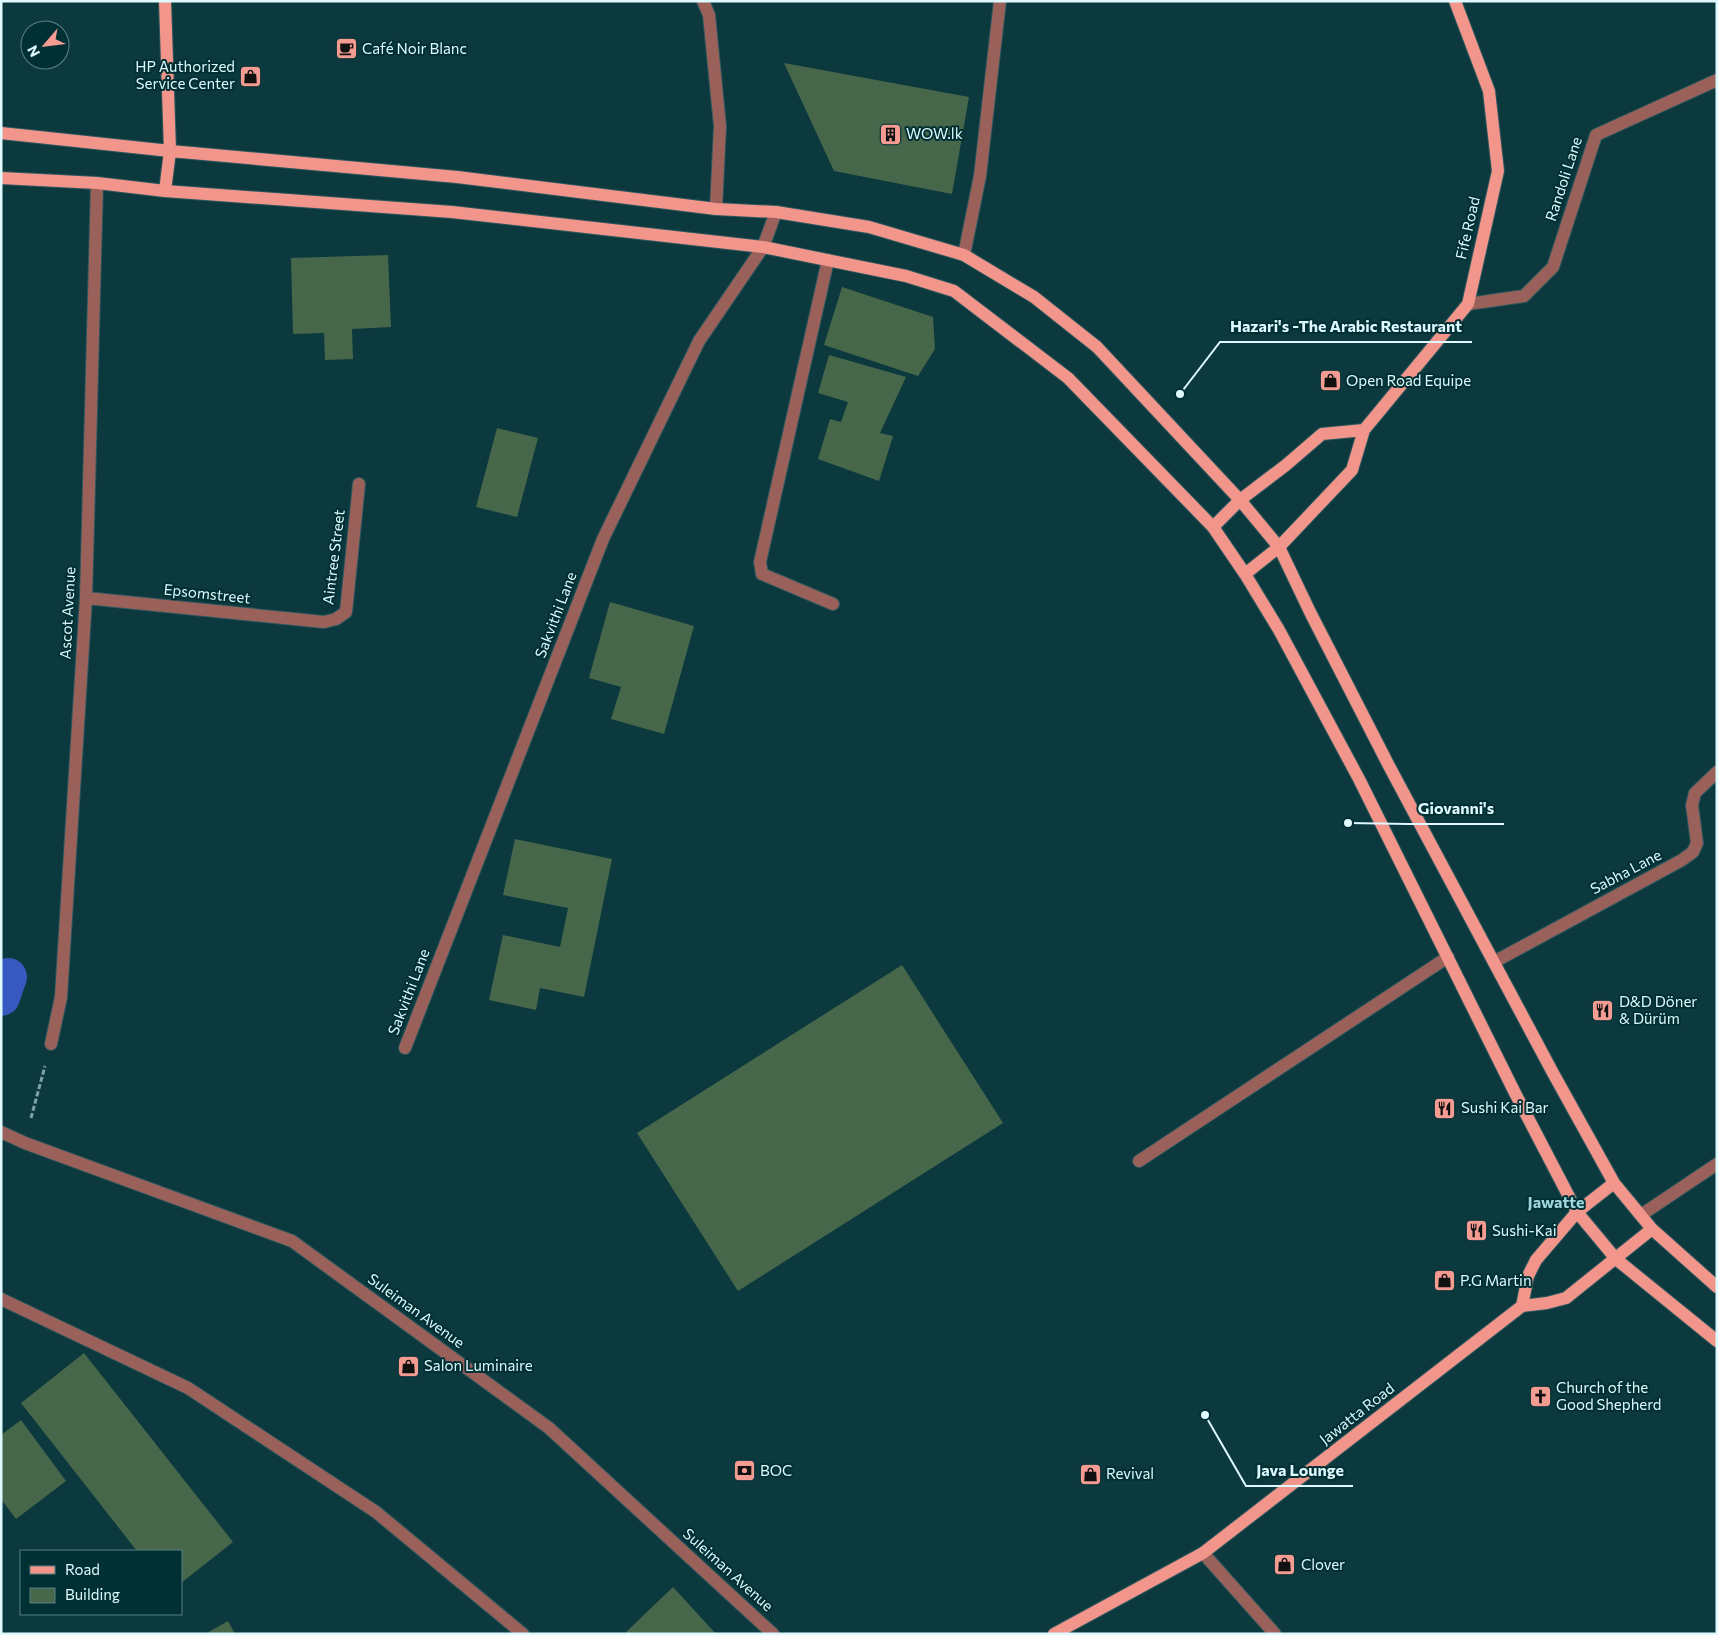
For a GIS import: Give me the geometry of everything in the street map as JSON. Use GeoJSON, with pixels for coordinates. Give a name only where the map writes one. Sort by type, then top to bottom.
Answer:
{"type":"FeatureCollection","features":[{"type":"Feature","properties":{"kind":"main road"},"geometry":{"type":"LineString","coordinates":[[165,190],[170,151],[166,1]]}},
{"type":"Feature","properties":{"kind":"main road","name":"Fife Road"},"geometry":{"type":"LineString","coordinates":[[1245,574],[1279,547],[1352,470],[1364,430],[1468,304],[1498,171],[1489,91],[1455,1]]}},
{"type":"Feature","properties":{"kind":"main road"},"geometry":{"type":"LineString","coordinates":[[1,133],[170,151],[457,177],[716,209],[776,212],[869,227],[964,255],[1034,297],[1097,347],[1240,500],[1279,547],[1388,764],[1614,1183],[1652,1229],[1717,1287]]}},
{"type":"Feature","properties":{"kind":"main road"},"geometry":{"type":"LineString","coordinates":[[1,178],[97,183],[452,212],[763,247],[906,276],[954,291],[1068,378],[1213,527],[1245,574],[1279,630],[1359,779],[1515,1093],[1577,1212],[1616,1259],[1717,1341]]}},
{"type":"Feature","properties":{"kind":"main road"},"geometry":{"type":"LineString","coordinates":[[1213,527],[1240,500],[1322,434],[1364,430]]}},
{"type":"Feature","properties":{"kind":"main road"},"geometry":{"type":"LineString","coordinates":[[1614,1183],[1577,1212],[1536,1260],[1528,1276],[1522,1306],[1547,1304],[1566,1298],[1652,1229]]}},
{"type":"Feature","properties":{"kind":"main road","name":"Jawatta Road"},"geometry":{"type":"LineString","coordinates":[[1054,1634],[1203,1553],[1522,1306]]}},
{"type":"Feature","properties":{"kind":"street"},"geometry":{"type":"LineString","coordinates":[[703,1],[709,15],[720,126],[716,209]]}},
{"type":"Feature","properties":{"kind":"street"},"geometry":{"type":"LineString","coordinates":[[964,255],[980,176],[1000,1]]}},
{"type":"Feature","properties":{"kind":"street","name":"Randoli Lane"},"geometry":{"type":"LineString","coordinates":[[1468,304],[1524,296],[1553,267],[1596,135],[1717,80]]}},
{"type":"Feature","properties":{"kind":"street","name":"Ascot Avenue"},"geometry":{"type":"LineString","coordinates":[[51,1044],[61,997],[86,598],[97,183]]}},
{"type":"Feature","properties":{"kind":"street","name":"Sakvithi Lane"},"geometry":{"type":"LineString","coordinates":[[405,1048],[603,539],[700,341],[763,247],[776,212]]}},
{"type":"Feature","properties":{"kind":"street"},"geometry":{"type":"LineString","coordinates":[[828,260],[760,562],[762,574],[833,604]]}},
{"type":"Feature","properties":{"kind":"street","name":"Aintree Street"},"geometry":{"type":"LineString","coordinates":[[324,622],[336,619],[346,612],[359,484]]}},
{"type":"Feature","properties":{"kind":"street","name":"Epsomstreet"},"geometry":{"type":"LineString","coordinates":[[86,598],[324,622]]}},
{"type":"Feature","properties":{"kind":"street","name":"Sabha Lane"},"geometry":{"type":"LineString","coordinates":[[1494,962],[1682,860],[1693,852],[1697,843],[1692,804],[1695,794],[1717,772]]}},
{"type":"Feature","properties":{"kind":"street"},"geometry":{"type":"LineString","coordinates":[[1139,1162],[1448,957]]}},
{"type":"Feature","properties":{"kind":"street","name":"Suleiman Avenue"},"geometry":{"type":"LineString","coordinates":[[1,1132],[25,1143],[292,1241],[549,1428],[774,1634]]}},
{"type":"Feature","properties":{"kind":"street"},"geometry":{"type":"LineString","coordinates":[[1641,1215],[1717,1164]]}},
{"type":"Feature","properties":{"kind":"street"},"geometry":{"type":"LineString","coordinates":[[1,1299],[188,1388],[376,1512],[523,1634]]}},
{"type":"Feature","properties":{"kind":"street"},"geometry":{"type":"LineString","coordinates":[[1203,1553],[1274,1634]]}},
{"type":"Feature","properties":{"kind":"path"},"geometry":{"type":"LineString","coordinates":[[25,1143],[51,1044]]}},
{"type":"Feature","properties":{"kind":"building","name":"WOW.lk"},"geometry":{"type":"Polygon","coordinates":[[[784,63],[969,97],[952,194],[834,171],[784,63]]]}},
{"type":"Feature","properties":{"kind":"building"},"geometry":{"type":"Polygon","coordinates":[[[388,255],[391,327],[352,329],[353,359],[325,360],[324,333],[293,334],[291,258],[388,255]]]}},
{"type":"Feature","properties":{"kind":"building"},"geometry":{"type":"Polygon","coordinates":[[[842,287],[933,317],[935,349],[918,376],[824,345],[842,287]]]}},
{"type":"Feature","properties":{"kind":"building"},"geometry":{"type":"Polygon","coordinates":[[[829,355],[906,377],[880,433],[893,436],[879,481],[818,459],[830,419],[841,422],[848,402],[818,393],[829,355]]]}},
{"type":"Feature","properties":{"kind":"building"},"geometry":{"type":"Polygon","coordinates":[[[497,428],[538,438],[517,517],[476,507],[497,428]]]}},
{"type":"Feature","properties":{"kind":"building"},"geometry":{"type":"Polygon","coordinates":[[[610,602],[694,626],[664,734],[611,719],[621,687],[589,678],[610,602]]]}},
{"type":"Feature","properties":{"kind":"building"},"geometry":{"type":"Polygon","coordinates":[[[515,839],[612,859],[584,997],[540,988],[536,1010],[489,1000],[503,935],[560,947],[568,908],[503,895],[515,839]]]}},
{"type":"Feature","properties":{"kind":"building"},"geometry":{"type":"Polygon","coordinates":[[[902,965],[1003,1123],[738,1291],[637,1133],[902,965]]]}},
{"type":"Feature","properties":{"kind":"building"},"geometry":{"type":"Polygon","coordinates":[[[84,1353],[233,1542],[182,1582],[182,1550],[136,1550],[21,1403],[84,1353]]]}},
{"type":"Feature","properties":{"kind":"building"},"geometry":{"type":"Polygon","coordinates":[[[21,1420],[66,1481],[16,1519],[1,1499],[1,1435],[21,1420]]]}},
{"type":"Feature","properties":{"kind":"building"},"geometry":{"type":"Polygon","coordinates":[[[673,1587],[716,1634],[624,1634],[673,1587]]]}},
{"type":"Feature","properties":{"kind":"building"},"geometry":{"type":"Polygon","coordinates":[[[228,1621],[235,1634],[205,1634],[228,1621]]]}},
{"type":"Feature","properties":{"kind":"waterway"},"geometry":{"type":"LineString","coordinates":[[1,997],[8,977]]}},
{"type":"Feature","properties":{"kind":"place","name":"Café Noir Blanc"},"geometry":{"type":"Point","coordinates":[346,49]}},
{"type":"Feature","properties":{"kind":"place","name":"HP Authorized Service Center"},"geometry":{"type":"Point","coordinates":[251,76]}},
{"type":"Feature","properties":{"kind":"place","name":"WOW.lk"},"geometry":{"type":"Point","coordinates":[890,134]}},
{"type":"Feature","properties":{"kind":"place","name":"Open Road Equipe"},"geometry":{"type":"Point","coordinates":[1330,381]}},
{"type":"Feature","properties":{"kind":"place","name":"Hazari's -The Arabic Restaurant"},"geometry":{"type":"Point","coordinates":[1180,394]}},
{"type":"Feature","properties":{"kind":"place","name":"Giovanni's"},"geometry":{"type":"Point","coordinates":[1348,823]}},
{"type":"Feature","properties":{"kind":"place","name":"D&D Döner & Dürüm"},"geometry":{"type":"Point","coordinates":[1603,1011]}},
{"type":"Feature","properties":{"kind":"place","name":"Sushi Kai Bar"},"geometry":{"type":"Point","coordinates":[1445,1108]}},
{"type":"Feature","properties":{"kind":"place","name":"Sushi-Kai"},"geometry":{"type":"Point","coordinates":[1476,1231]}},
{"type":"Feature","properties":{"kind":"place","name":"P.G Martin"},"geometry":{"type":"Point","coordinates":[1444,1281]}},
{"type":"Feature","properties":{"kind":"place","name":"Salon Luminaire"},"geometry":{"type":"Point","coordinates":[408,1366]}},
{"type":"Feature","properties":{"kind":"place","name":"Church of the Good Shepherd"},"geometry":{"type":"Point","coordinates":[1540,1397]}},
{"type":"Feature","properties":{"kind":"place","name":"Java Lounge"},"geometry":{"type":"Point","coordinates":[1205,1415]}},
{"type":"Feature","properties":{"kind":"place","name":"BOC"},"geometry":{"type":"Point","coordinates":[744,1471]}},
{"type":"Feature","properties":{"kind":"place","name":"Revival"},"geometry":{"type":"Point","coordinates":[1090,1474]}},
{"type":"Feature","properties":{"kind":"place","name":"Clover"},"geometry":{"type":"Point","coordinates":[1285,1565]}},
{"type":"Feature","properties":{"kind":"district","name":"Jawatte"},"geometry":{"type":"Point","coordinates":[1556,1202]}}]}
